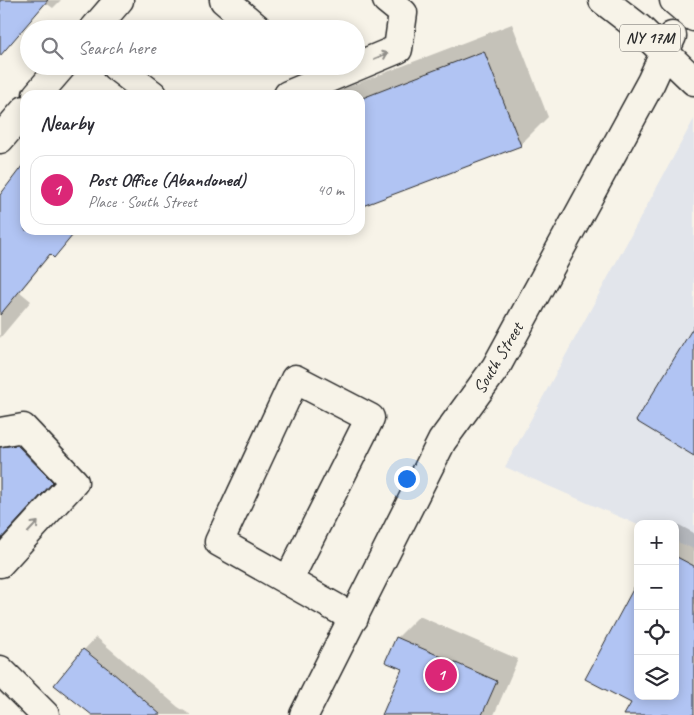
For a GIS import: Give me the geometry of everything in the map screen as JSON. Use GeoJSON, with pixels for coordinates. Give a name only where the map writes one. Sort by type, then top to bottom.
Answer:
{"type":"FeatureCollection","features":[{"type":"Feature","properties":{"kind":"main road"},"geometry":{"type":"LineString","coordinates":[[102,20],[119,0]]}},
{"type":"Feature","properties":{"kind":"main road"},"geometry":{"type":"LineString","coordinates":[[224,0],[247,20]]}},
{"type":"Feature","properties":{"kind":"main road"},"geometry":{"type":"LineString","coordinates":[[365,58],[398,49],[403,13],[387,0]]}},
{"type":"Feature","properties":{"kind":"main road","name":"NY 17M"},"geometry":{"type":"LineString","coordinates":[[602,0],[639,28],[668,44],[694,81]]}},
{"type":"Feature","properties":{"kind":"main road","name":"South Street"},"geometry":{"type":"LineString","coordinates":[[304,715],[442,441],[496,367],[651,82],[686,7]]}},
{"type":"Feature","properties":{"kind":"main road"},"geometry":{"type":"LineString","coordinates":[[41,90],[54,75]]}},
{"type":"Feature","properties":{"kind":"main road"},"geometry":{"type":"LineString","coordinates":[[127,75],[146,90]]}},
{"type":"Feature","properties":{"kind":"main road"},"geometry":{"type":"LineString","coordinates":[[293,90],[310,75]]}},
{"type":"Feature","properties":{"kind":"main road"},"geometry":{"type":"LineString","coordinates":[[0,139],[20,116]]}},
{"type":"Feature","properties":{"kind":"main road"},"geometry":{"type":"LineString","coordinates":[[288,581],[370,418],[295,379],[219,542],[288,581],[354,618]]}},
{"type":"Feature","properties":{"kind":"main road"},"geometry":{"type":"LineString","coordinates":[[0,432],[23,428],[74,482],[0,563]]}},
{"type":"Feature","properties":{"kind":"main road"},"geometry":{"type":"LineString","coordinates":[[0,670],[45,715]]}},
{"type":"Feature","properties":{"kind":"shaded area"},"geometry":{"type":"Polygon","coordinates":[[[694,119],[694,549],[679,543],[679,520],[634,520],[634,523],[505,467],[694,119]]]}},
{"type":"Feature","properties":{"kind":"building"},"geometry":{"type":"Polygon","coordinates":[[[0,0],[48,0],[31,20],[20,20],[20,33],[0,56],[0,0]]]}},
{"type":"Feature","properties":{"kind":"building"},"geometry":{"type":"Polygon","coordinates":[[[484,51],[521,146],[365,205],[365,97],[484,51]]]}},
{"type":"Feature","properties":{"kind":"building"},"geometry":{"type":"Polygon","coordinates":[[[20,169],[20,235],[73,235],[54,258],[50,254],[0,315],[0,195],[20,169]]]}},
{"type":"Feature","properties":{"kind":"building"},"geometry":{"type":"Polygon","coordinates":[[[694,326],[694,456],[636,421],[694,326]]]}},
{"type":"Feature","properties":{"kind":"building"},"geometry":{"type":"Polygon","coordinates":[[[17,445],[53,482],[0,540],[0,447],[17,445]]]}},
{"type":"Feature","properties":{"kind":"building"},"geometry":{"type":"Polygon","coordinates":[[[679,558],[694,566],[694,715],[624,715],[631,703],[585,679],[634,587],[634,700],[679,700],[679,558]]]}},
{"type":"Feature","properties":{"kind":"building"},"geometry":{"type":"Polygon","coordinates":[[[396,637],[497,681],[482,715],[382,715],[402,669],[385,662],[396,637]]]}},
{"type":"Feature","properties":{"kind":"building"},"geometry":{"type":"Polygon","coordinates":[[[83,649],[161,715],[92,715],[54,685],[83,649]]]}},
{"type":"Feature","properties":{"kind":"place","name":"Post Office (Abandoned)"},"geometry":{"type":"Point","coordinates":[441,675]}}]}
